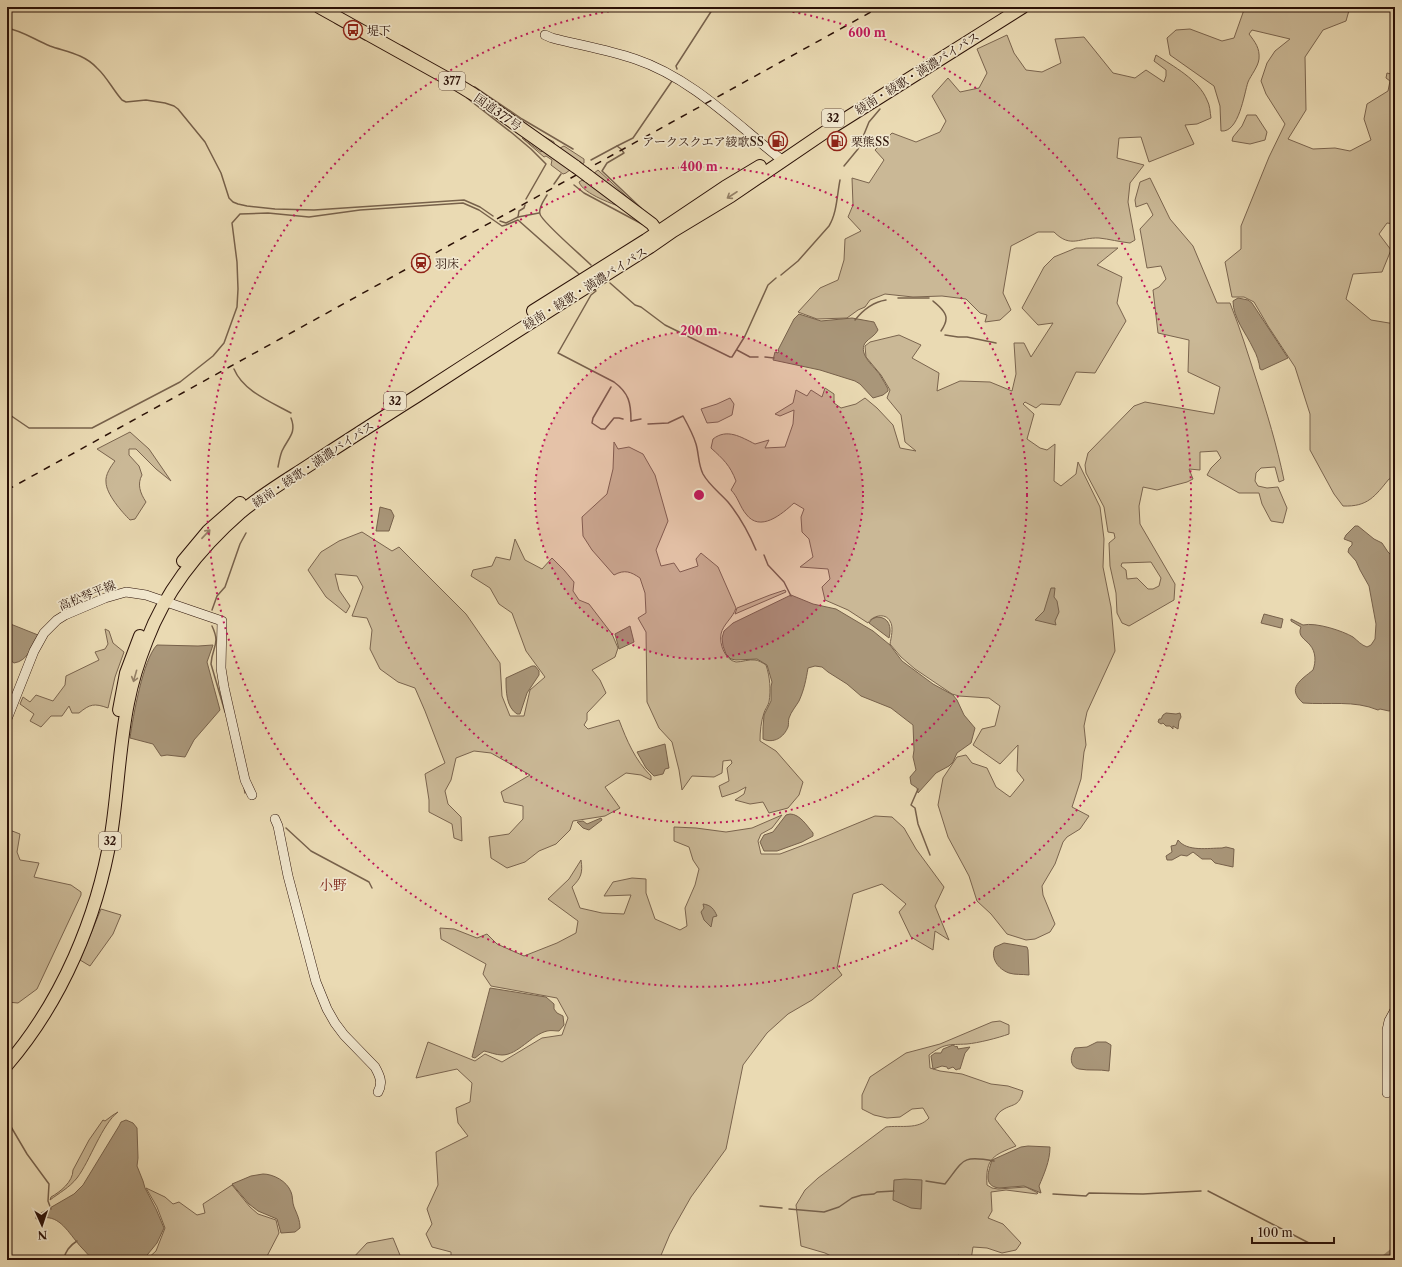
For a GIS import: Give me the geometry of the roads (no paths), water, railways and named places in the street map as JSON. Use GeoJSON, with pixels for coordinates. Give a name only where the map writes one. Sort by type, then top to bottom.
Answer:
{"type":"FeatureCollection","features":[{"type":"Feature","properties":{"kind":"highway","name":"国道377号"},"geometry":{"type":"LineString","coordinates":[[319,7],[450,80],[472,94],[576,167],[652,224],[660,235]]}},
{"type":"Feature","properties":{"kind":"highway","name":"綾南・綾歌・満濃バイパス"},"geometry":{"type":"LineString","coordinates":[[7,1053],[30,1021],[50,987],[69,950],[84,913],[104,834],[118,716],[126,673],[142,633],[183,561],[208,531],[256,492],[500,332],[660,235],[1009,7]]}},
{"type":"Feature","properties":{"kind":"highway","name":"綾南・綾歌・満濃バイパス"},"geometry":{"type":"LineString","coordinates":[[779,158],[847,118],[1023,7]]}},
{"type":"Feature","properties":{"kind":"highway","name":"綾南・綾歌・満濃バイパス"},"geometry":{"type":"LineString","coordinates":[[7,1065],[26,1040],[53,997],[75,954],[90,916],[104,869],[110,837],[128,703],[145,647],[162,600]]}},
{"type":"Feature","properties":{"kind":"street"},"geometry":{"type":"LineString","coordinates":[[545,35],[635,59],[660,70],[704,97],[779,158]]}},
{"type":"Feature","properties":{"kind":"street","name":"高松琴平線"},"geometry":{"type":"LineString","coordinates":[[7,719],[39,641],[49,626],[57,620],[77,610],[117,594],[126,592],[136,593],[162,600],[222,621],[221,668],[224,687],[245,780],[252,795]]}},
{"type":"Feature","properties":{"kind":"street"},"geometry":{"type":"LineString","coordinates":[[275,819],[278,826],[288,876],[316,982],[328,1009],[344,1035],[375,1067],[381,1079],[378,1092]]}},
{"type":"Feature","properties":{"kind":"street"},"geometry":{"type":"LineString","coordinates":[[1387,1093],[1387,1030],[1389,1021],[1395,1010]]}},
{"type":"Feature","properties":{"kind":"waterway"},"geometry":{"type":"LineString","coordinates":[[677,69],[676,66],[714,7]]}},
{"type":"Feature","properties":{"kind":"waterway"},"geometry":{"type":"LineString","coordinates":[[335,23],[365,40]]}},
{"type":"Feature","properties":{"kind":"waterway"},"geometry":{"type":"LineString","coordinates":[[7,28],[18,31],[50,46],[81,56],[92,63],[101,72],[122,100],[126,102],[146,100],[165,103],[178,109],[205,142],[221,173],[229,198],[238,204],[275,209],[314,210],[464,200],[480,207],[493,216]]}},
{"type":"Feature","properties":{"kind":"waterway"},"geometry":{"type":"LineString","coordinates":[[402,46],[409,50]]}},
{"type":"Feature","properties":{"kind":"waterway"},"geometry":{"type":"LineString","coordinates":[[617,146],[633,138],[672,81]]}},
{"type":"Feature","properties":{"kind":"waterway"},"geometry":{"type":"LineString","coordinates":[[472,87],[475,87],[522,119],[573,149]]}},
{"type":"Feature","properties":{"kind":"waterway"},"geometry":{"type":"LineString","coordinates":[[467,98],[512,133],[546,164],[526,199]]}},
{"type":"Feature","properties":{"kind":"waterway"},"geometry":{"type":"LineString","coordinates":[[844,166],[858,149],[869,122],[880,109]]}},
{"type":"Feature","properties":{"kind":"waterway"},"geometry":{"type":"LineString","coordinates":[[591,160],[617,146],[621,149],[624,153],[607,163],[602,171],[641,208]]}},
{"type":"Feature","properties":{"kind":"waterway"},"geometry":{"type":"LineString","coordinates":[[554,184],[561,174]]}},
{"type":"Feature","properties":{"kind":"waterway"},"geometry":{"type":"LineString","coordinates":[[781,275],[798,261],[829,226],[835,210],[840,180]]}},
{"type":"Feature","properties":{"kind":"waterway"},"geometry":{"type":"LineString","coordinates":[[574,185],[584,193],[642,224]]}},
{"type":"Feature","properties":{"kind":"waterway"},"geometry":{"type":"LineString","coordinates":[[547,195],[540,209],[542,218],[591,265]]}},
{"type":"Feature","properties":{"kind":"waterway"},"geometry":{"type":"LineString","coordinates":[[7,413],[29,428],[92,428],[180,382],[213,356],[224,343],[237,307],[237,262],[232,223],[240,214],[268,213],[309,217],[360,210],[463,203],[479,210],[502,226],[518,220],[579,274]]}},
{"type":"Feature","properties":{"kind":"waterway"},"geometry":{"type":"LineString","coordinates":[[518,217],[519,211],[524,208],[525,205]]}},
{"type":"Feature","properties":{"kind":"waterway"},"geometry":{"type":"LineString","coordinates":[[500,221],[506,223],[518,217],[539,213]]}},
{"type":"Feature","properties":{"kind":"waterway"},"geometry":{"type":"LineString","coordinates":[[610,283],[635,305],[641,307],[665,325],[732,357],[745,336],[768,285],[776,278]]}},
{"type":"Feature","properties":{"kind":"waterway"},"geometry":{"type":"LineString","coordinates":[[595,290],[596,291],[591,295],[558,353],[619,386],[626,394],[630,404],[631,421]]}},
{"type":"Feature","properties":{"kind":"waterway"},"geometry":{"type":"LineString","coordinates":[[898,298],[929,298]]}},
{"type":"Feature","properties":{"kind":"waterway"},"geometry":{"type":"LineString","coordinates":[[855,320],[869,307],[886,300]]}},
{"type":"Feature","properties":{"kind":"waterway"},"geometry":{"type":"LineString","coordinates":[[933,301],[942,309],[946,316],[946,322],[941,331]]}},
{"type":"Feature","properties":{"kind":"waterway"},"geometry":{"type":"LineString","coordinates":[[945,335],[967,337],[996,343]]}},
{"type":"Feature","properties":{"kind":"waterway"},"geometry":{"type":"LineString","coordinates":[[737,350],[750,357],[758,357]]}},
{"type":"Feature","properties":{"kind":"waterway"},"geometry":{"type":"LineString","coordinates":[[765,357],[774,358]]}},
{"type":"Feature","properties":{"kind":"waterway"},"geometry":{"type":"LineString","coordinates":[[234,369],[238,377],[251,390],[291,413]]}},
{"type":"Feature","properties":{"kind":"waterway"},"geometry":{"type":"LineString","coordinates":[[611,387],[593,418],[592,423],[601,429],[605,429],[614,418],[623,419]]}},
{"type":"Feature","properties":{"kind":"waterway"},"geometry":{"type":"LineString","coordinates":[[648,424],[668,423],[683,416],[695,440],[703,474],[708,482],[728,502],[737,514],[756,550]]}},
{"type":"Feature","properties":{"kind":"waterway"},"geometry":{"type":"LineString","coordinates":[[278,467],[282,451],[292,432],[293,423],[291,418]]}},
{"type":"Feature","properties":{"kind":"waterway"},"geometry":{"type":"LineString","coordinates":[[631,421],[641,419]]}},
{"type":"Feature","properties":{"kind":"waterway"},"geometry":{"type":"LineString","coordinates":[[212,610],[217,596],[225,587],[240,544],[246,533]]}},
{"type":"Feature","properties":{"kind":"waterway"},"geometry":{"type":"LineString","coordinates":[[764,555],[768,565],[784,582],[791,596]]}},
{"type":"Feature","properties":{"kind":"waterway"},"geometry":{"type":"LineString","coordinates":[[212,626],[215,632],[216,642],[211,664],[225,712]]}},
{"type":"Feature","properties":{"kind":"waterway"},"geometry":{"type":"LineString","coordinates":[[244,787],[245,793]]}},
{"type":"Feature","properties":{"kind":"waterway"},"geometry":{"type":"LineString","coordinates":[[918,789],[911,805],[915,808],[918,824],[930,855]]}},
{"type":"Feature","properties":{"kind":"waterway"},"geometry":{"type":"LineString","coordinates":[[286,828],[311,851],[369,882],[372,888]]}},
{"type":"Feature","properties":{"kind":"waterway"},"geometry":{"type":"LineString","coordinates":[[7,1120],[27,1154],[49,1184],[48,1201],[51,1209]]}},
{"type":"Feature","properties":{"kind":"waterway"},"geometry":{"type":"LineString","coordinates":[[926,1181],[945,1184],[960,1165],[969,1159],[994,1161]]}},
{"type":"Feature","properties":{"kind":"waterway"},"geometry":{"type":"LineString","coordinates":[[789,1209],[824,1212],[839,1207],[852,1198],[874,1194],[877,1192],[894,1191]]}},
{"type":"Feature","properties":{"kind":"waterway"},"geometry":{"type":"LineString","coordinates":[[1053,1194],[1086,1196],[1089,1193],[1143,1194],[1201,1191]]}},
{"type":"Feature","properties":{"kind":"waterway"},"geometry":{"type":"LineString","coordinates":[[1208,1191],[1309,1243]]}},
{"type":"Feature","properties":{"kind":"waterway"},"geometry":{"type":"LineString","coordinates":[[760,1206],[782,1208]]}},
{"type":"Feature","properties":{"kind":"waterway"},"geometry":{"type":"LineString","coordinates":[[63,1260],[68,1249],[77,1241]]}},
{"type":"Feature","properties":{"kind":"waterway"},"geometry":{"type":"LineString","coordinates":[[1385,1260],[1395,1252]]}},
{"type":"Feature","properties":{"kind":"railway"},"geometry":{"type":"LineString","coordinates":[[7,490],[880,7]]}},
{"type":"Feature","properties":{"kind":"place","name":"堤下"},"geometry":{"type":"Point","coordinates":[353,30]}},
{"type":"Feature","properties":{"kind":"place","name":"アークスクエア綾歌SS"},"geometry":{"type":"Point","coordinates":[778,141]}},
{"type":"Feature","properties":{"kind":"place","name":"栗熊SS"},"geometry":{"type":"Point","coordinates":[837,141]}},
{"type":"Feature","properties":{"kind":"place","name":"羽床"},"geometry":{"type":"Point","coordinates":[421,263]}},
{"type":"Feature","properties":{"kind":"district","name":"小野"},"geometry":{"type":"Point","coordinates":[333,885]}}]}
